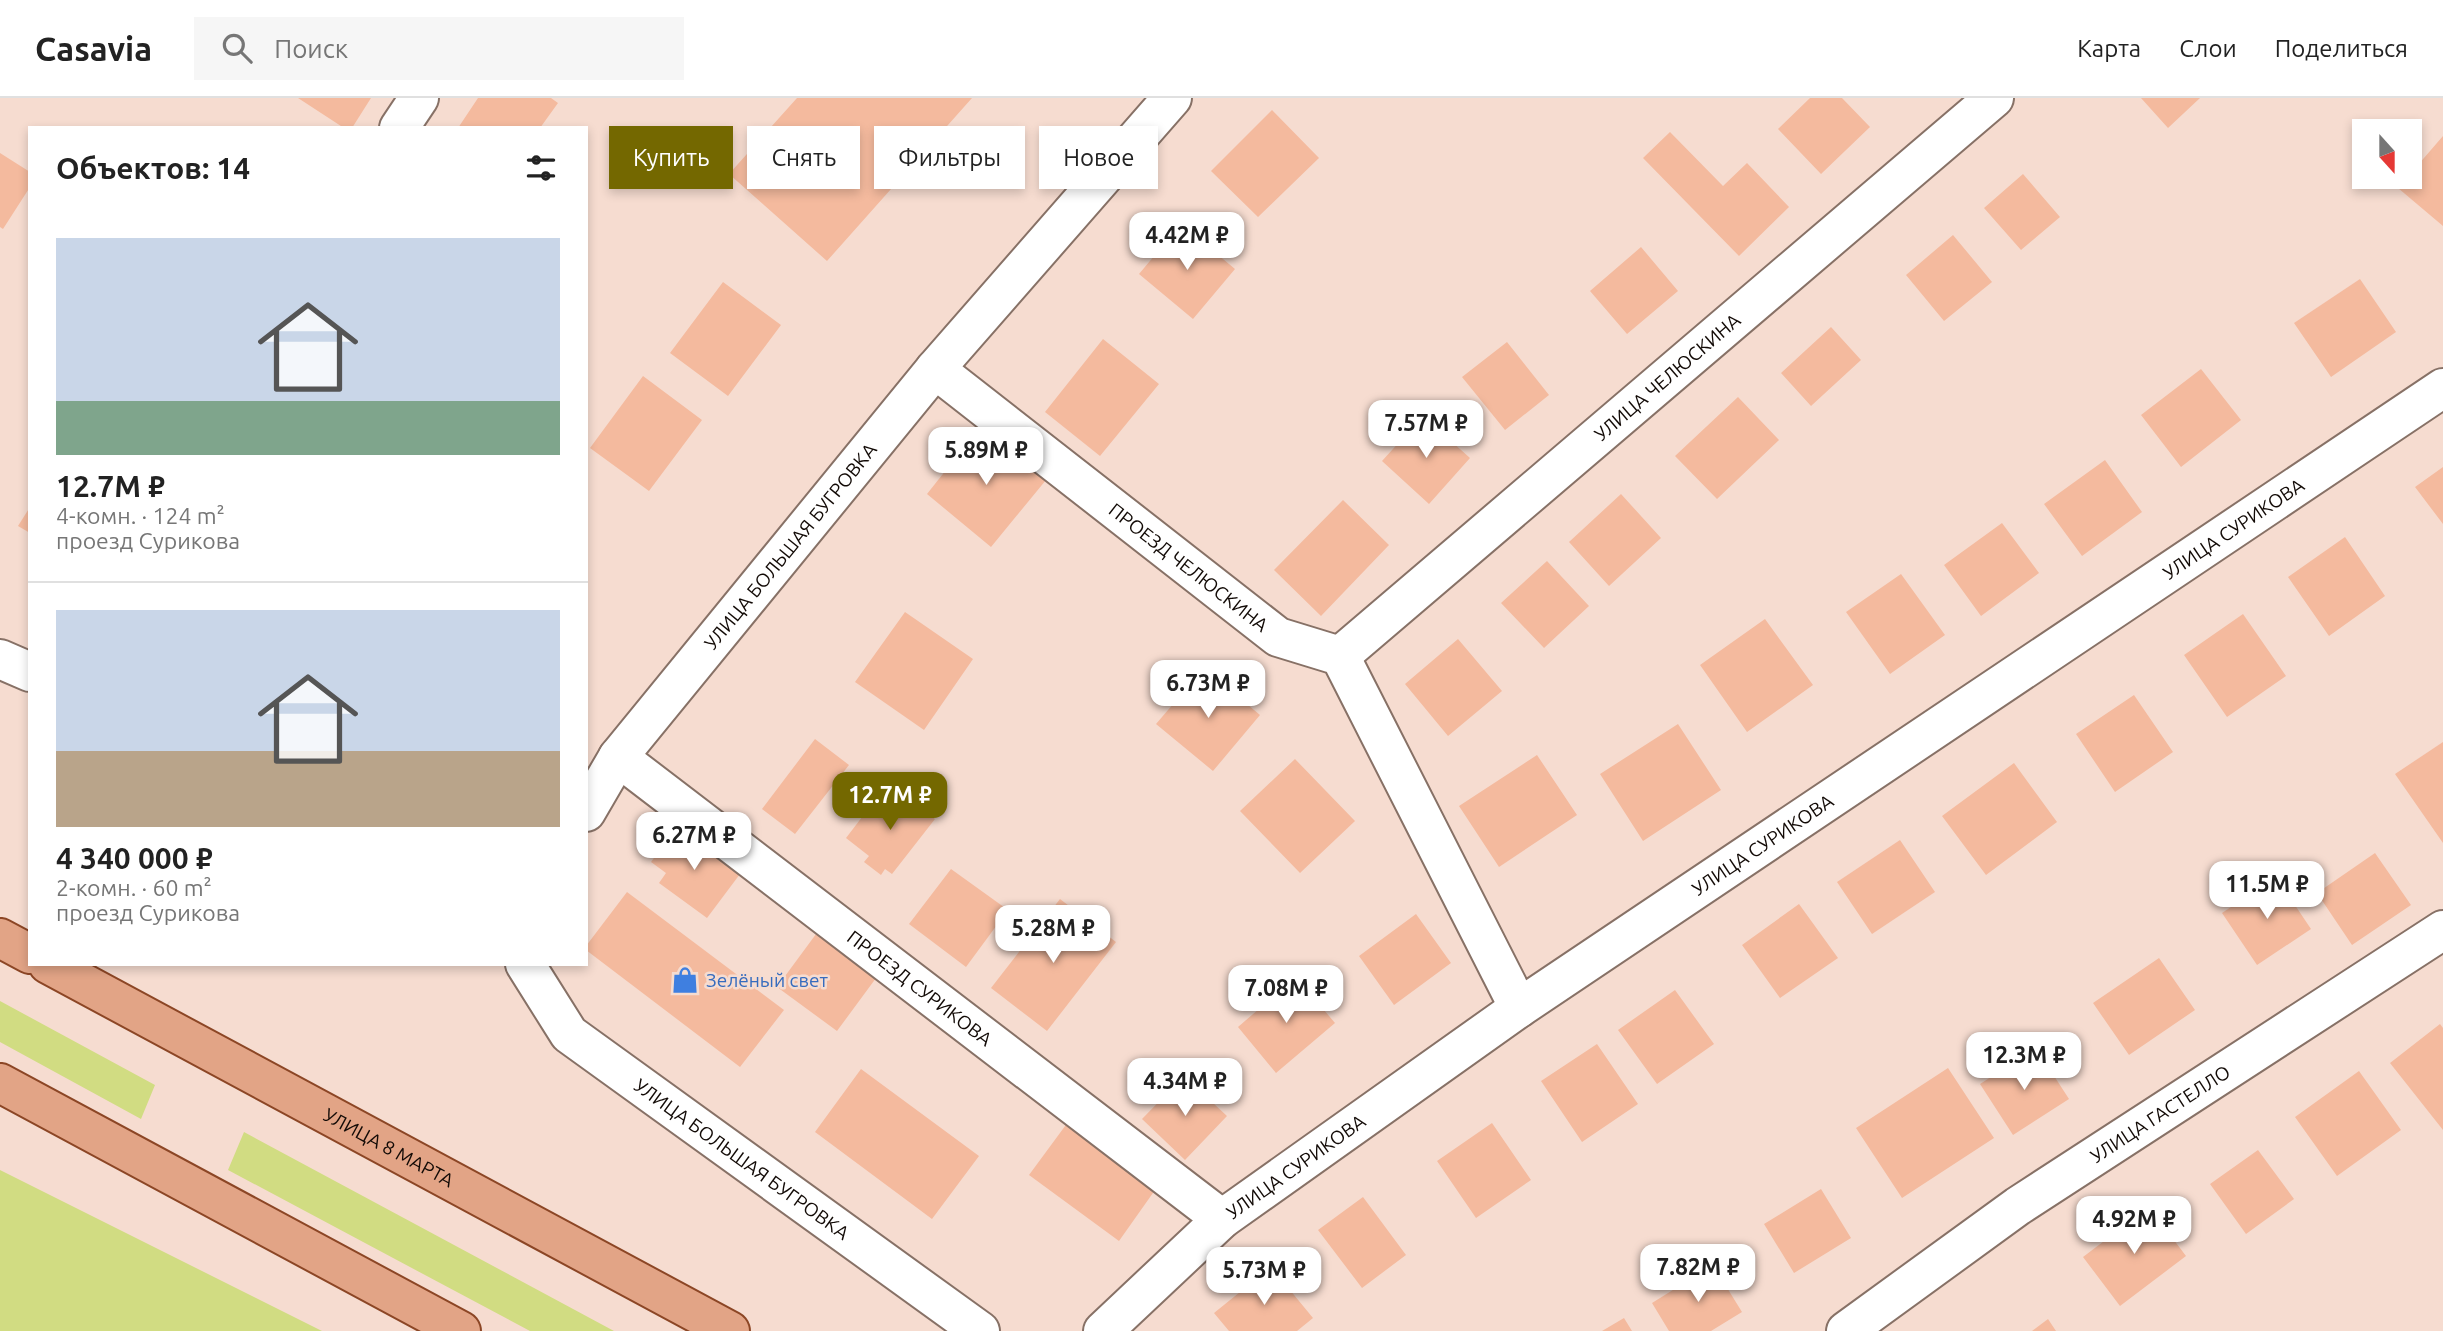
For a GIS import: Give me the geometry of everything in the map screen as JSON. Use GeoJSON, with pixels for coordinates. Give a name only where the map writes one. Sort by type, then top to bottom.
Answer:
{"type":"FeatureCollection","features":[{"type":"Feature","properties":{"kind":"main road"},"geometry":{"type":"LineString","coordinates":[[0,938],[28,953]]}},
{"type":"Feature","properties":{"kind":"main road","name":"УЛИЦА 8 МАРТА"},"geometry":{"type":"LineString","coordinates":[[52,966],[730,1331]]}},
{"type":"Feature","properties":{"kind":"main road"},"geometry":{"type":"LineString","coordinates":[[0,1083],[461,1331]]}},
{"type":"Feature","properties":{"kind":"street"},"geometry":{"type":"LineString","coordinates":[[400,126],[419,98]]}},
{"type":"Feature","properties":{"kind":"street","name":"УЛИЦА БОЛЬШАЯ БУГРОВКА"},"geometry":{"type":"LineString","coordinates":[[588,809],[618,757],[935,369],[1172,98]]}},
{"type":"Feature","properties":{"kind":"street","name":"УЛИЦА ЧЕЛЮСКИНА"},"geometry":{"type":"LineString","coordinates":[[1340,656],[1994,98]]}},
{"type":"Feature","properties":{"kind":"street","name":"ПРОЕЗД ЧЕЛЮСКИНА"},"geometry":{"type":"LineString","coordinates":[[935,369],[1278,636],[1340,656]]}},
{"type":"Feature","properties":{"kind":"street","name":"УЛИЦА СУРИКОВА"},"geometry":{"type":"LineString","coordinates":[[1103,1331],[1222,1219],[1519,1008],[2443,388]]}},
{"type":"Feature","properties":{"kind":"street"},"geometry":{"type":"LineString","coordinates":[[1340,656],[1519,1008]]}},
{"type":"Feature","properties":{"kind":"street"},"geometry":{"type":"LineString","coordinates":[[0,659],[28,671]]}},
{"type":"Feature","properties":{"kind":"street","name":"ПРОЕЗД СУРИКОВА"},"geometry":{"type":"LineString","coordinates":[[618,757],[1222,1219]]}},
{"type":"Feature","properties":{"kind":"street","name":"УЛИЦА ГАСТЕЛЛО"},"geometry":{"type":"LineString","coordinates":[[1846,1331],[2018,1206],[2443,930]]}},
{"type":"Feature","properties":{"kind":"street","name":"УЛИЦА БОЛЬШАЯ БУГРОВКА"},"geometry":{"type":"LineString","coordinates":[[525,966],[569,1034],[980,1331]]}},
{"type":"Feature","properties":{"kind":"green space"},"geometry":{"type":"Polygon","coordinates":[[[0,1001],[155,1085],[141,1119],[0,1042],[0,1001]]]}},
{"type":"Feature","properties":{"kind":"green space"},"geometry":{"type":"Polygon","coordinates":[[[244,1132],[614,1331],[530,1331],[228,1170],[244,1132]]]}},
{"type":"Feature","properties":{"kind":"green space"},"geometry":{"type":"Polygon","coordinates":[[[0,1170],[322,1331],[0,1331],[0,1170]]]}},
{"type":"Feature","properties":{"kind":"building"},"geometry":{"type":"Polygon","coordinates":[[[298,98],[371,98],[353,126],[341,126],[298,98]]]}},
{"type":"Feature","properties":{"kind":"building"},"geometry":{"type":"Polygon","coordinates":[[[478,98],[551,98],[558,103],[541,126],[459,126],[478,98]]]}},
{"type":"Feature","properties":{"kind":"building"},"geometry":{"type":"Polygon","coordinates":[[[797,98],[972,98],[947,126],[874,126],[874,189],[891,189],[827,261],[733,178],[733,170],[747,154],[747,189],[860,189],[860,126],[772,126],[797,98]]]}},
{"type":"Feature","properties":{"kind":"building"},"geometry":{"type":"Polygon","coordinates":[[[1810,98],[1842,98],[1870,127],[1821,174],[1778,129],[1810,98]]]}},
{"type":"Feature","properties":{"kind":"building"},"geometry":{"type":"Polygon","coordinates":[[[2141,98],[2200,98],[2168,128],[2141,98]]]}},
{"type":"Feature","properties":{"kind":"building"},"geometry":{"type":"Polygon","coordinates":[[[1272,110],[1319,158],[1258,217],[1211,171],[1272,110]]]}},
{"type":"Feature","properties":{"kind":"building"},"geometry":{"type":"Polygon","coordinates":[[[1670,132],[1723,186],[1747,163],[1789,207],[1739,256],[1643,158],[1670,132]]]}},
{"type":"Feature","properties":{"kind":"building"},"geometry":{"type":"Polygon","coordinates":[[[2443,136],[2443,226],[2399,189],[2422,189],[2422,160],[2443,136]]]}},
{"type":"Feature","properties":{"kind":"building"},"geometry":{"type":"Polygon","coordinates":[[[0,153],[28,171],[28,190],[3,229],[0,227],[0,153]]]}},
{"type":"Feature","properties":{"kind":"building"},"geometry":{"type":"Polygon","coordinates":[[[2023,174],[2060,217],[2021,250],[1984,208],[2023,174]]]}},
{"type":"Feature","properties":{"kind":"building"},"geometry":{"type":"Polygon","coordinates":[[[1181,224],[1235,269],[1193,319],[1139,274],[1181,224]]]}},
{"type":"Feature","properties":{"kind":"building"},"geometry":{"type":"Polygon","coordinates":[[[1953,235],[1992,282],[1944,321],[1906,275],[1953,235]]]}},
{"type":"Feature","properties":{"kind":"building"},"geometry":{"type":"Polygon","coordinates":[[[1641,247],[1678,291],[1627,334],[1590,291],[1641,247]]]}},
{"type":"Feature","properties":{"kind":"building"},"geometry":{"type":"Polygon","coordinates":[[[2360,279],[2396,332],[2331,377],[2294,323],[2360,279]]]}},
{"type":"Feature","properties":{"kind":"building"},"geometry":{"type":"Polygon","coordinates":[[[723,282],[781,325],[728,396],[670,353],[723,282]]]}},
{"type":"Feature","properties":{"kind":"building"},"geometry":{"type":"Polygon","coordinates":[[[1831,327],[1861,360],[1811,406],[1781,373],[1831,327]]]}},
{"type":"Feature","properties":{"kind":"building"},"geometry":{"type":"Polygon","coordinates":[[[1103,339],[1159,384],[1100,456],[1045,412],[1103,339]]]}},
{"type":"Feature","properties":{"kind":"building"},"geometry":{"type":"Polygon","coordinates":[[[1507,342],[1549,395],[1505,430],[1462,377],[1507,342]]]}},
{"type":"Feature","properties":{"kind":"building"},"geometry":{"type":"Polygon","coordinates":[[[2201,369],[2241,420],[2181,467],[2141,415],[2201,369]]]}},
{"type":"Feature","properties":{"kind":"building"},"geometry":{"type":"Polygon","coordinates":[[[643,376],[702,420],[649,491],[590,448],[643,376]]]}},
{"type":"Feature","properties":{"kind":"building"},"geometry":{"type":"Polygon","coordinates":[[[1738,397],[1779,440],[1717,499],[1675,456],[1738,397]]]}},
{"type":"Feature","properties":{"kind":"building"},"geometry":{"type":"Polygon","coordinates":[[[1423,416],[1470,458],[1429,504],[1382,461],[1423,416]]]}},
{"type":"Feature","properties":{"kind":"building"},"geometry":{"type":"Polygon","coordinates":[[[980,427],[1046,480],[991,547],[927,494],[980,427]]]}},
{"type":"Feature","properties":{"kind":"building"},"geometry":{"type":"Polygon","coordinates":[[[2105,460],[2142,512],[2082,556],[2044,504],[2105,460]]]}},
{"type":"Feature","properties":{"kind":"building"},"geometry":{"type":"Polygon","coordinates":[[[2443,467],[2443,524],[2415,487],[2443,467]]]}},
{"type":"Feature","properties":{"kind":"building"},"geometry":{"type":"Polygon","coordinates":[[[1621,494],[1661,538],[1609,586],[1569,542],[1621,494]]]}},
{"type":"Feature","properties":{"kind":"building"},"geometry":{"type":"Polygon","coordinates":[[[1343,500],[1389,545],[1321,616],[1274,570],[1343,500]]]}},
{"type":"Feature","properties":{"kind":"building"},"geometry":{"type":"Polygon","coordinates":[[[28,510],[28,532],[18,526],[28,510]]]}},
{"type":"Feature","properties":{"kind":"building"},"geometry":{"type":"Polygon","coordinates":[[[2002,523],[2039,573],[1981,616],[1944,565],[2002,523]]]}},
{"type":"Feature","properties":{"kind":"building"},"geometry":{"type":"Polygon","coordinates":[[[2345,537],[2385,596],[2329,636],[2288,577],[2345,537]]]}},
{"type":"Feature","properties":{"kind":"building"},"geometry":{"type":"Polygon","coordinates":[[[1547,561],[1589,606],[1544,648],[1501,603],[1547,561]]]}},
{"type":"Feature","properties":{"kind":"building"},"geometry":{"type":"Polygon","coordinates":[[[1901,574],[1945,635],[1890,674],[1846,612],[1901,574]]]}},
{"type":"Feature","properties":{"kind":"building"},"geometry":{"type":"Polygon","coordinates":[[[905,612],[973,659],[924,730],[855,682],[905,612]]]}},
{"type":"Feature","properties":{"kind":"building"},"geometry":{"type":"Polygon","coordinates":[[[2243,614],[2286,676],[2227,717],[2184,655],[2243,614]]]}},
{"type":"Feature","properties":{"kind":"building"},"geometry":{"type":"Polygon","coordinates":[[[1765,619],[1813,685],[1747,732],[1700,665],[1765,619]]]}},
{"type":"Feature","properties":{"kind":"building"},"geometry":{"type":"Polygon","coordinates":[[[1458,639],[1502,691],[1448,736],[1405,684],[1458,639]]]}},
{"type":"Feature","properties":{"kind":"building"},"geometry":{"type":"Polygon","coordinates":[[[1204,668],[1260,715],[1213,771],[1156,724],[1204,668]]]}},
{"type":"Feature","properties":{"kind":"building"},"geometry":{"type":"Polygon","coordinates":[[[2134,695],[2173,752],[2115,792],[2076,734],[2134,695]]]}},
{"type":"Feature","properties":{"kind":"building"},"geometry":{"type":"Polygon","coordinates":[[[1678,724],[1721,790],[1643,841],[1600,774],[1678,724]]]}},
{"type":"Feature","properties":{"kind":"building"},"geometry":{"type":"Polygon","coordinates":[[[815,739],[849,765],[795,834],[762,809],[815,739]]]}},
{"type":"Feature","properties":{"kind":"building"},"geometry":{"type":"Polygon","coordinates":[[[2443,742],[2443,843],[2395,774],[2443,742]]]}},
{"type":"Feature","properties":{"kind":"building"},"geometry":{"type":"Polygon","coordinates":[[[1537,755],[1577,815],[1499,867],[1459,806],[1537,755]]]}},
{"type":"Feature","properties":{"kind":"building"},"geometry":{"type":"Polygon","coordinates":[[[1295,759],[1355,821],[1300,873],[1240,811],[1295,759]]]}},
{"type":"Feature","properties":{"kind":"building"},"geometry":{"type":"Polygon","coordinates":[[[2014,763],[2057,822],[1986,875],[1942,816],[2014,763]]]}},
{"type":"Feature","properties":{"kind":"building"},"geometry":{"type":"Polygon","coordinates":[[[895,788],[935,819],[892,874],[885,869],[881,875],[864,862],[869,856],[846,838],[869,808],[876,813],[895,788]]]}},
{"type":"Feature","properties":{"kind":"building"},"geometry":{"type":"Polygon","coordinates":[[[677,826],[740,874],[707,918],[659,883],[666,873],[651,862],[677,826]]]}},
{"type":"Feature","properties":{"kind":"building"},"geometry":{"type":"Polygon","coordinates":[[[1900,840],[1935,892],[1872,934],[1837,882],[1900,840]]]}},
{"type":"Feature","properties":{"kind":"building"},"geometry":{"type":"Polygon","coordinates":[[[2375,853],[2411,905],[2352,945],[2317,893],[2375,853]]]}},
{"type":"Feature","properties":{"kind":"building"},"geometry":{"type":"Polygon","coordinates":[[[951,869],[1008,910],[966,967],[909,924],[951,869]]]}},
{"type":"Feature","properties":{"kind":"building"},"geometry":{"type":"Polygon","coordinates":[[[2276,877],[2311,929],[2257,965],[2222,913],[2276,877]]]}},
{"type":"Feature","properties":{"kind":"building","name":"Зелёный свет"},"geometry":{"type":"Polygon","coordinates":[[[627,892],[784,1010],[740,1067],[588,952],[588,943],[627,892]]]}},
{"type":"Feature","properties":{"kind":"building"},"geometry":{"type":"Polygon","coordinates":[[[1060,899],[1116,942],[1047,1031],[991,988],[1060,899]]]}},
{"type":"Feature","properties":{"kind":"building"},"geometry":{"type":"Polygon","coordinates":[[[1799,904],[1838,958],[1780,998],[1742,945],[1799,904]]]}},
{"type":"Feature","properties":{"kind":"building"},"geometry":{"type":"Polygon","coordinates":[[[1416,914],[1451,963],[1394,1005],[1359,956],[1416,914]]]}},
{"type":"Feature","properties":{"kind":"building"},"geometry":{"type":"Polygon","coordinates":[[[819,930],[879,974],[837,1031],[777,987],[819,930]]]}},
{"type":"Feature","properties":{"kind":"building"},"geometry":{"type":"Polygon","coordinates":[[[2159,958],[2195,1010],[2129,1055],[2093,1003],[2159,958]]]}},
{"type":"Feature","properties":{"kind":"building"},"geometry":{"type":"Polygon","coordinates":[[[1296,977],[1335,1023],[1276,1073],[1238,1027],[1296,977]]]}},
{"type":"Feature","properties":{"kind":"building"},"geometry":{"type":"Polygon","coordinates":[[[1675,990],[1714,1044],[1657,1084],[1618,1030],[1675,990]]]}},
{"type":"Feature","properties":{"kind":"building"},"geometry":{"type":"Polygon","coordinates":[[[2440,1024],[2443,1028],[2443,1130],[2390,1063],[2440,1024]]]}},
{"type":"Feature","properties":{"kind":"building"},"geometry":{"type":"Polygon","coordinates":[[[1597,1044],[1638,1104],[1582,1142],[1541,1081],[1597,1044]]]}},
{"type":"Feature","properties":{"kind":"building"},"geometry":{"type":"Polygon","coordinates":[[[2036,1048],[2069,1099],[2013,1135],[1980,1084],[2036,1048]]]}},
{"type":"Feature","properties":{"kind":"building"},"geometry":{"type":"Polygon","coordinates":[[[1948,1068],[1994,1138],[1902,1198],[1856,1128],[1948,1068]]]}},
{"type":"Feature","properties":{"kind":"building"},"geometry":{"type":"Polygon","coordinates":[[[861,1069],[979,1156],[932,1219],[815,1132],[861,1069]]]}},
{"type":"Feature","properties":{"kind":"building"},"geometry":{"type":"Polygon","coordinates":[[[2359,1071],[2401,1130],[2337,1176],[2295,1117],[2359,1071]]]}},
{"type":"Feature","properties":{"kind":"building"},"geometry":{"type":"Polygon","coordinates":[[[1184,1076],[1227,1116],[1185,1160],[1142,1119],[1184,1076]]]}},
{"type":"Feature","properties":{"kind":"building"},"geometry":{"type":"Polygon","coordinates":[[[1071,1118],[1160,1183],[1119,1241],[1029,1175],[1071,1118]]]}},
{"type":"Feature","properties":{"kind":"building"},"geometry":{"type":"Polygon","coordinates":[[[1492,1123],[1531,1180],[1476,1218],[1437,1161],[1492,1123]]]}},
{"type":"Feature","properties":{"kind":"building"},"geometry":{"type":"Polygon","coordinates":[[[2258,1150],[2294,1199],[2246,1234],[2210,1184],[2258,1150]]]}},
{"type":"Feature","properties":{"kind":"building"},"geometry":{"type":"Polygon","coordinates":[[[1821,1189],[1851,1238],[1794,1273],[1764,1224],[1821,1189]]]}},
{"type":"Feature","properties":{"kind":"building"},"geometry":{"type":"Polygon","coordinates":[[[1363,1197],[1406,1255],[1362,1288],[1318,1230],[1363,1197]]]}},
{"type":"Feature","properties":{"kind":"building"},"geometry":{"type":"Polygon","coordinates":[[[2149,1207],[2186,1256],[2120,1306],[2083,1257],[2149,1207]]]}},
{"type":"Feature","properties":{"kind":"building"},"geometry":{"type":"Polygon","coordinates":[[[1713,1265],[1742,1312],[1711,1331],[1669,1331],[1652,1303],[1713,1265]]]}},
{"type":"Feature","properties":{"kind":"building"},"geometry":{"type":"Polygon","coordinates":[[[1271,1267],[1313,1318],[1297,1331],[1229,1331],[1214,1313],[1271,1267]]]}},
{"type":"Feature","properties":{"kind":"building"},"geometry":{"type":"Polygon","coordinates":[[[1624,1318],[1632,1331],[1602,1331],[1624,1318]]]}},
{"type":"Feature","properties":{"kind":"building"},"geometry":{"type":"Polygon","coordinates":[[[2048,1319],[2056,1331],[2032,1331],[2048,1319]]]}},
{"type":"Feature","properties":{"kind":"place","name":"Зелёный свет"},"geometry":{"type":"Point","coordinates":[685,980]}}]}
